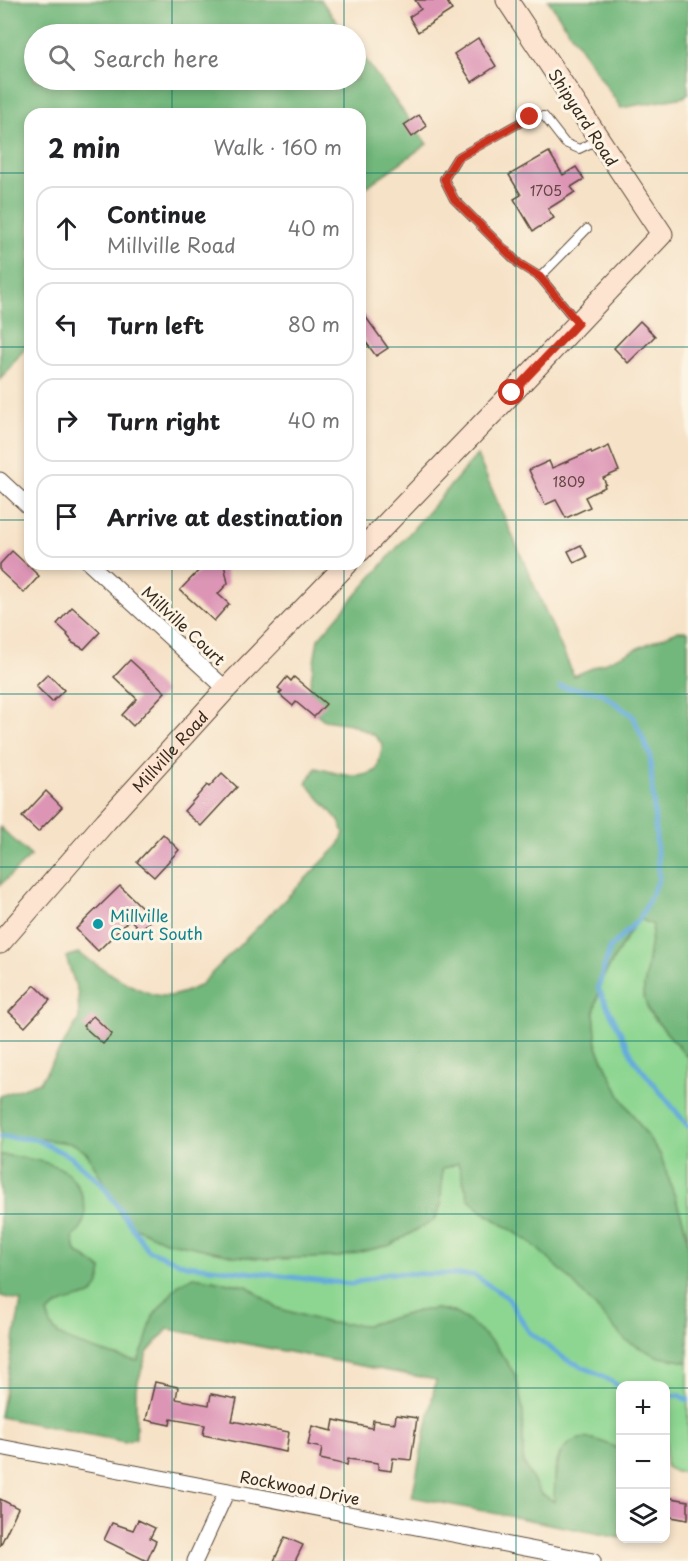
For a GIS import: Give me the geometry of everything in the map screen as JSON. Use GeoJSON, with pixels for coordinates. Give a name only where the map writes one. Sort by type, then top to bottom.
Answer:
{"type":"FeatureCollection","features":[{"type":"Feature","properties":{"kind":"street","name":"Shipyard Road"},"geometry":{"type":"LineString","coordinates":[[507,0],[662,234],[578,323]]}},
{"type":"Feature","properties":{"kind":"street"},"geometry":{"type":"LineString","coordinates":[[366,545],[578,323]]}},
{"type":"Feature","properties":{"kind":"street"},"geometry":{"type":"LineString","coordinates":[[0,480],[24,502]]}},
{"type":"Feature","properties":{"kind":"street","name":"Millville Court"},"geometry":{"type":"LineString","coordinates":[[97,570],[226,689]]}},
{"type":"Feature","properties":{"kind":"street","name":"Millville Road"},"geometry":{"type":"LineString","coordinates":[[0,943],[106,821],[226,689],[341,570]]}},
{"type":"Feature","properties":{"kind":"street","name":"Rockwood Drive"},"geometry":{"type":"LineString","coordinates":[[0,1446],[227,1491],[522,1554],[593,1561]]}},
{"type":"Feature","properties":{"kind":"street"},"geometry":{"type":"LineString","coordinates":[[195,1561],[227,1491]]}},
{"type":"Feature","properties":{"kind":"lane"},"geometry":{"type":"LineString","coordinates":[[578,323],[540,277],[519,264],[454,199],[444,179],[457,158],[530,117],[544,116],[565,143],[579,149],[599,140]]}},
{"type":"Feature","properties":{"kind":"lane"},"geometry":{"type":"LineString","coordinates":[[540,277],[587,228]]}},
{"type":"Feature","properties":{"kind":"green space"},"geometry":{"type":"Polygon","coordinates":[[[0,0],[321,0],[339,24],[24,24],[24,90],[366,90],[366,61],[427,144],[366,187],[366,108],[24,108],[24,349],[0,380],[0,0]]]}},
{"type":"Feature","properties":{"kind":"green space"},"geometry":{"type":"Polygon","coordinates":[[[548,0],[688,0],[688,93],[684,97],[621,108],[548,0]]]}},
{"type":"Feature","properties":{"kind":"green space"},"geometry":{"type":"Polygon","coordinates":[[[477,455],[574,676],[677,631],[688,631],[688,1058],[649,1012],[643,995],[653,925],[638,918],[602,979],[594,1012],[597,1047],[620,1096],[660,1154],[683,1220],[688,1242],[688,1362],[659,1357],[626,1341],[567,1276],[529,1241],[483,1212],[469,1199],[458,1163],[442,1169],[441,1205],[434,1220],[390,1245],[339,1257],[270,1259],[236,1256],[165,1241],[131,1226],[119,1213],[87,1153],[74,1144],[0,1136],[0,1096],[40,1082],[79,1019],[78,993],[66,957],[78,953],[146,992],[168,996],[188,991],[199,986],[339,845],[344,833],[339,821],[306,783],[316,768],[354,776],[369,774],[377,770],[383,745],[374,735],[351,724],[324,720],[314,711],[310,685],[318,639],[477,455]]]}},
{"type":"Feature","properties":{"kind":"green space"},"geometry":{"type":"Polygon","coordinates":[[[0,827],[31,856],[0,885],[0,827]]]}},
{"type":"Feature","properties":{"kind":"green space"},"geometry":{"type":"Polygon","coordinates":[[[638,918],[654,925],[643,995],[649,1012],[688,1058],[688,1242],[683,1220],[660,1154],[620,1096],[597,1047],[594,1012],[602,979],[638,918]]]}},
{"type":"Feature","properties":{"kind":"green space"},"geometry":{"type":"Polygon","coordinates":[[[0,1136],[48,1139],[74,1144],[81,1148],[95,1164],[119,1213],[236,1256],[270,1259],[339,1257],[390,1245],[434,1220],[441,1205],[442,1169],[458,1163],[469,1200],[483,1212],[529,1241],[659,1356],[688,1362],[688,1472],[676,1472],[670,1469],[670,1381],[616,1381],[616,1448],[592,1439],[560,1453],[555,1468],[555,1502],[540,1493],[523,1462],[523,1411],[469,1321],[453,1312],[436,1309],[418,1311],[367,1325],[328,1323],[277,1308],[247,1286],[194,1277],[144,1347],[138,1361],[98,1351],[66,1339],[53,1329],[47,1313],[68,1301],[93,1293],[100,1280],[102,1269],[76,1252],[73,1237],[14,1156],[0,1155],[0,1136]]]}},
{"type":"Feature","properties":{"kind":"green space"},"geometry":{"type":"Polygon","coordinates":[[[0,1155],[54,1165],[72,1178],[81,1193],[85,1210],[81,1227],[73,1237],[76,1252],[102,1269],[100,1280],[93,1293],[68,1301],[47,1313],[53,1329],[58,1334],[98,1351],[138,1361],[153,1316],[179,1284],[194,1277],[247,1286],[277,1308],[328,1323],[367,1325],[418,1311],[436,1309],[453,1312],[469,1321],[496,1346],[516,1376],[523,1411],[523,1462],[540,1493],[554,1502],[556,1469],[563,1449],[570,1443],[580,1439],[593,1439],[616,1447],[616,1537],[412,1497],[436,1380],[168,1329],[147,1353],[136,1388],[136,1438],[125,1442],[0,1417],[21,1301],[0,1296],[0,1155]]]}},
{"type":"Feature","properties":{"kind":"building"},"geometry":{"type":"Polygon","coordinates":[[[415,0],[446,0],[452,10],[418,32],[409,17],[421,9],[415,0]]]}},
{"type":"Feature","properties":{"kind":"building"},"geometry":{"type":"Polygon","coordinates":[[[478,38],[496,66],[472,82],[454,54],[478,38]]]}},
{"type":"Feature","properties":{"kind":"building"},"geometry":{"type":"Polygon","coordinates":[[[419,115],[427,126],[412,137],[404,125],[419,115]]]}},
{"type":"Feature","properties":{"kind":"building"},"geometry":{"type":"Polygon","coordinates":[[[549,152],[563,175],[576,167],[584,179],[571,187],[575,192],[548,209],[554,218],[533,231],[514,199],[521,195],[509,175],[549,152]]]}},
{"type":"Feature","properties":{"kind":"building"},"geometry":{"type":"Polygon","coordinates":[[[366,317],[388,348],[376,356],[366,342],[366,317]]]}},
{"type":"Feature","properties":{"kind":"building"},"geometry":{"type":"Polygon","coordinates":[[[640,321],[655,336],[628,363],[614,348],[640,321]]]}},
{"type":"Feature","properties":{"kind":"building"},"geometry":{"type":"Polygon","coordinates":[[[609,446],[619,471],[603,478],[605,487],[585,497],[590,507],[566,518],[556,500],[545,505],[529,470],[549,461],[552,468],[591,451],[592,454],[609,446]]]}},
{"type":"Feature","properties":{"kind":"building"},"geometry":{"type":"Polygon","coordinates":[[[581,545],[587,557],[574,563],[568,551],[581,545]]]}},
{"type":"Feature","properties":{"kind":"building"},"geometry":{"type":"Polygon","coordinates":[[[12,551],[24,562],[24,570],[33,570],[39,576],[24,593],[0,571],[0,564],[12,551]]]}},
{"type":"Feature","properties":{"kind":"building"},"geometry":{"type":"Polygon","coordinates":[[[199,570],[225,570],[228,583],[218,594],[229,604],[214,621],[180,590],[199,570]]]}},
{"type":"Feature","properties":{"kind":"building"},"geometry":{"type":"Polygon","coordinates":[[[72,607],[100,632],[84,649],[71,642],[68,634],[57,624],[72,607]]]}},
{"type":"Feature","properties":{"kind":"building"},"geometry":{"type":"Polygon","coordinates":[[[130,660],[165,692],[133,726],[122,715],[137,699],[114,677],[130,660]]]}},
{"type":"Feature","properties":{"kind":"building"},"geometry":{"type":"Polygon","coordinates":[[[48,674],[64,690],[52,702],[36,686],[48,674]]]}},
{"type":"Feature","properties":{"kind":"building"},"geometry":{"type":"Polygon","coordinates":[[[287,677],[291,681],[294,677],[326,704],[314,717],[296,702],[293,706],[279,694],[282,691],[278,688],[287,677]]]}},
{"type":"Feature","properties":{"kind":"building"},"geometry":{"type":"Polygon","coordinates":[[[222,773],[237,787],[201,826],[184,811],[207,785],[209,787],[222,773]]]}},
{"type":"Feature","properties":{"kind":"building"},"geometry":{"type":"Polygon","coordinates":[[[46,791],[62,807],[38,832],[22,817],[46,791]]]}},
{"type":"Feature","properties":{"kind":"building"},"geometry":{"type":"Polygon","coordinates":[[[163,834],[179,850],[154,877],[137,862],[163,834]]]}},
{"type":"Feature","properties":{"kind":"building","name":"Millville Court South"},"geometry":{"type":"Polygon","coordinates":[[[120,886],[153,918],[140,930],[130,919],[98,951],[76,929],[120,886]]]}},
{"type":"Feature","properties":{"kind":"building"},"geometry":{"type":"Polygon","coordinates":[[[35,985],[50,1000],[25,1027],[9,1012],[35,985]]]}},
{"type":"Feature","properties":{"kind":"building"},"geometry":{"type":"Polygon","coordinates":[[[93,1016],[112,1034],[103,1044],[83,1026],[93,1016]]]}},
{"type":"Feature","properties":{"kind":"building"},"geometry":{"type":"Polygon","coordinates":[[[155,1382],[178,1387],[176,1399],[209,1405],[211,1394],[237,1399],[232,1421],[289,1432],[286,1452],[203,1435],[205,1425],[171,1419],[170,1425],[146,1420],[155,1382]]]}},
{"type":"Feature","properties":{"kind":"building"},"geometry":{"type":"Polygon","coordinates":[[[396,1415],[417,1418],[411,1460],[393,1458],[391,1471],[378,1469],[378,1463],[348,1459],[347,1465],[320,1459],[322,1448],[308,1445],[312,1426],[332,1431],[334,1420],[372,1428],[373,1420],[395,1423],[396,1415]]]}},
{"type":"Feature","properties":{"kind":"building"},"geometry":{"type":"Polygon","coordinates":[[[670,1498],[688,1501],[688,1520],[670,1517],[670,1498]]]}},
{"type":"Feature","properties":{"kind":"building"},"geometry":{"type":"Polygon","coordinates":[[[0,1499],[18,1508],[0,1546],[0,1499]]]}},
{"type":"Feature","properties":{"kind":"building"},"geometry":{"type":"Polygon","coordinates":[[[138,1520],[155,1528],[150,1538],[156,1541],[147,1561],[104,1540],[112,1523],[133,1530],[138,1520]]]}},
{"type":"Feature","properties":{"kind":"building"},"geometry":{"type":"Polygon","coordinates":[[[285,1537],[303,1545],[295,1561],[274,1561],[285,1537]]]}},
{"type":"Feature","properties":{"kind":"waterway"},"geometry":{"type":"LineString","coordinates":[[560,687],[600,692],[633,716],[650,755],[659,879],[640,918],[610,948],[598,988],[635,1061],[688,1126]]}},
{"type":"Feature","properties":{"kind":"waterway"},"geometry":{"type":"LineString","coordinates":[[0,1137],[35,1139],[71,1157],[102,1184],[148,1250],[186,1265],[351,1284],[388,1273],[474,1275],[508,1298],[529,1332],[565,1359],[616,1384]]}},
{"type":"Feature","properties":{"kind":"waterway"},"geometry":{"type":"LineString","coordinates":[[670,1396],[678,1395],[688,1400]]}},
{"type":"Feature","properties":{"kind":"place","name":"Millville Court South"},"geometry":{"type":"Point","coordinates":[98,924]}},
{"type":"Feature","properties":{"kind":"route"},"geometry":{"type":"LineString","coordinates":[[512,393],[578,323],[540,277],[519,264],[454,199],[444,179],[457,158],[530,117]]}}]}
